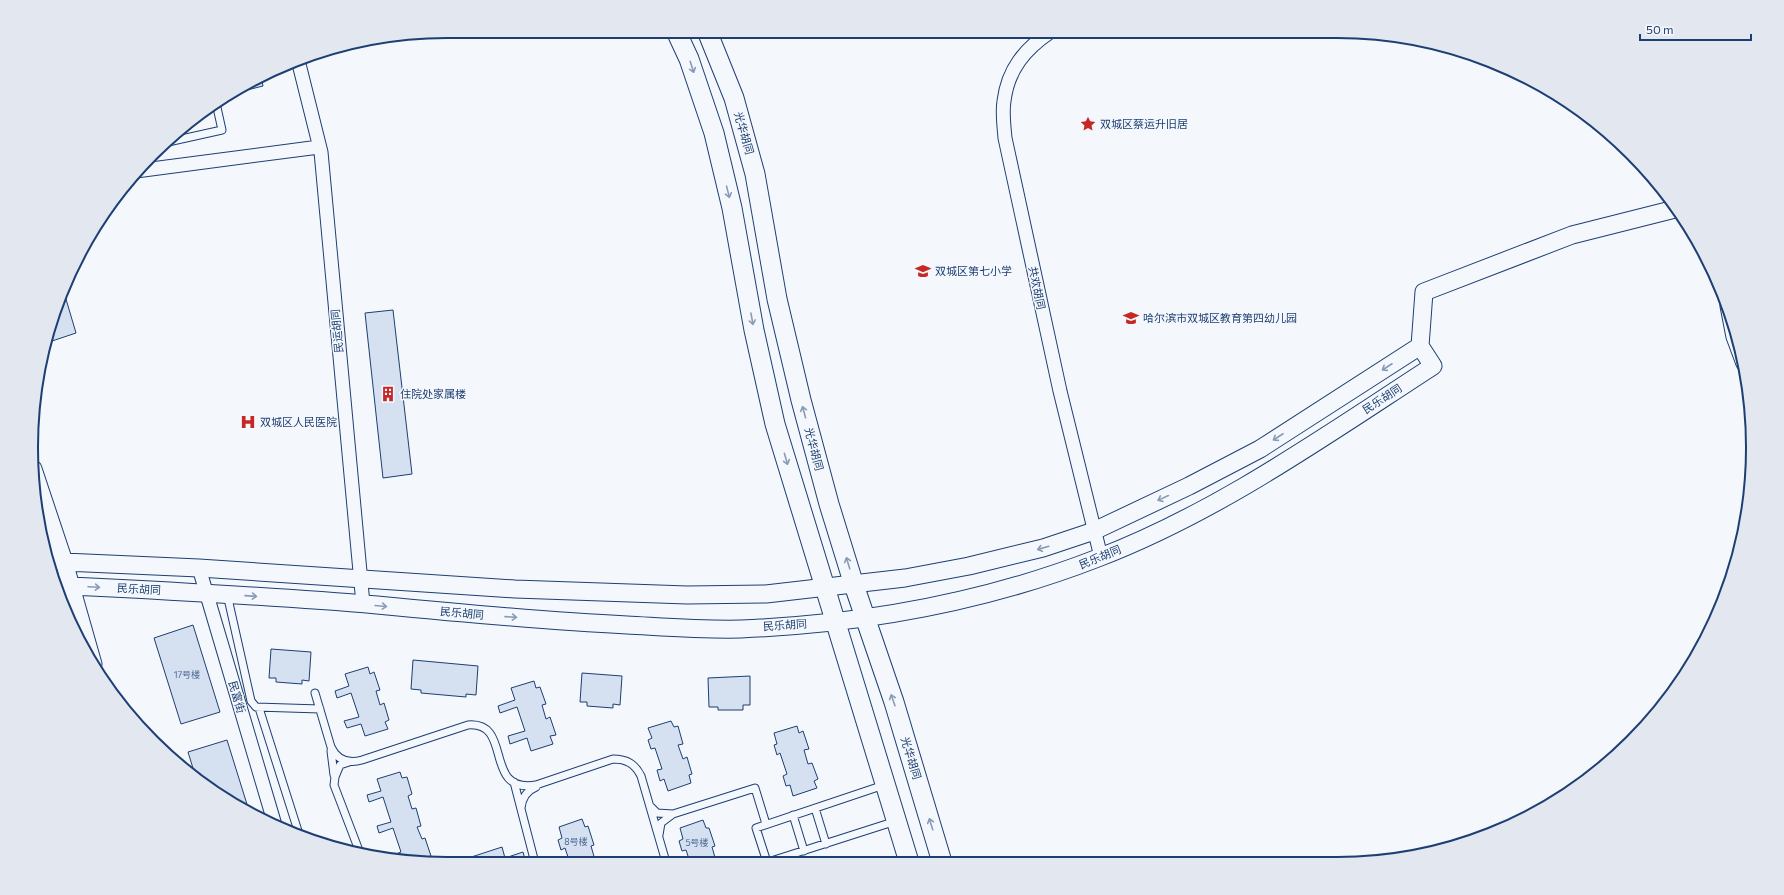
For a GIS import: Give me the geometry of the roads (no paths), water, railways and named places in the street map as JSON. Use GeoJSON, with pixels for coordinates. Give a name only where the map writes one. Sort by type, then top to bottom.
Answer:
{"type":"FeatureCollection","features":[{"type":"Feature","properties":{"kind":"main road"},"geometry":{"type":"LineString","coordinates":[[679,38],[689,59],[714,133],[732,208],[754,330],[775,424],[835,622],[863,707],[907,857]]}},
{"type":"Feature","properties":{"kind":"main road","name":"光华胡同"},"geometry":{"type":"LineString","coordinates":[[710,38],[734,98],[755,174],[777,299],[801,400],[854,585],[894,702],[940,857]]}},
{"type":"Feature","properties":{"kind":"street","name":"共欢胡同"},"geometry":{"type":"LineString","coordinates":[[1041,38],[1033,43],[1013,67],[1004,101],[1004,138],[1060,391],[1101,557]]}},
{"type":"Feature","properties":{"kind":"street","name":"民运胡同"},"geometry":{"type":"LineString","coordinates":[[299,66],[319,147],[363,604]]}},
{"type":"Feature","properties":{"kind":"street"},"geometry":{"type":"LineString","coordinates":[[147,170],[319,147]]}},
{"type":"Feature","properties":{"kind":"street"},"geometry":{"type":"LineString","coordinates":[[54,560],[64,562],[199,568],[599,593],[687,595],[766,594],[825,589],[906,578],[969,566],[1043,548],[1094,531],[1189,486],[1260,449],[1420,346],[1424,292],[1572,236],[1670,210]]}},
{"type":"Feature","properties":{"kind":"street","name":"民乐胡同"},"geometry":{"type":"LineString","coordinates":[[63,584],[207,592],[590,623],[691,628],[740,629],[835,622],[906,611],[971,598],[1049,576],[1101,557],[1150,536],[1263,475],[1433,366],[1420,346]]}},
{"type":"Feature","properties":{"kind":"street"},"geometry":{"type":"LineString","coordinates":[[41,490],[64,562],[63,584],[79,627]]}},
{"type":"Feature","properties":{"kind":"street","name":"民富街"},"geometry":{"type":"LineString","coordinates":[[199,568],[273,818]]}},
{"type":"Feature","properties":{"kind":"lane"},"geometry":{"type":"LineString","coordinates":[[177,140],[222,130],[217,109]]}},
{"type":"Feature","properties":{"kind":"lane"},"geometry":{"type":"LineString","coordinates":[[227,594],[251,701],[259,708],[297,828]]}},
{"type":"Feature","properties":{"kind":"lane"},"geometry":{"type":"LineString","coordinates":[[315,693],[331,747],[336,791],[358,847]]}},
{"type":"Feature","properties":{"kind":"lane"},"geometry":{"type":"LineString","coordinates":[[259,708],[320,709]]}},
{"type":"Feature","properties":{"kind":"lane"},"geometry":{"type":"LineString","coordinates":[[335,777],[340,765],[345,762],[356,762],[468,725],[476,724],[489,731],[494,739],[501,766],[509,780],[529,786],[613,759],[623,759],[638,769],[664,857]]}},
{"type":"Feature","properties":{"kind":"lane"},"geometry":{"type":"LineString","coordinates":[[331,747],[335,755],[341,759],[356,762]]}},
{"type":"Feature","properties":{"kind":"lane"},"geometry":{"type":"LineString","coordinates":[[521,813],[523,798],[527,792],[561,779],[567,774]]}},
{"type":"Feature","properties":{"kind":"lane"},"geometry":{"type":"LineString","coordinates":[[514,782],[533,857]]}},
{"type":"Feature","properties":{"kind":"lane"},"geometry":{"type":"LineString","coordinates":[[769,857],[756,828],[885,785]]}},
{"type":"Feature","properties":{"kind":"lane"},"geometry":{"type":"LineString","coordinates":[[659,839],[661,823],[673,814],[755,788],[766,824]]}},
{"type":"Feature","properties":{"kind":"lane"},"geometry":{"type":"LineString","coordinates":[[650,806],[657,813],[673,814]]}},
{"type":"Feature","properties":{"kind":"lane"},"geometry":{"type":"LineString","coordinates":[[815,808],[826,844]]}},
{"type":"Feature","properties":{"kind":"lane"},"geometry":{"type":"LineString","coordinates":[[793,815],[804,851]]}},
{"type":"Feature","properties":{"kind":"lane"},"geometry":{"type":"LineString","coordinates":[[786,857],[896,821]]}},
{"type":"Feature","properties":{"kind":"place","name":"双城区蔡运升旧居"},"geometry":{"type":"Point","coordinates":[1088,124]}},
{"type":"Feature","properties":{"kind":"place","name":"双城区第七小学"},"geometry":{"type":"Point","coordinates":[923,271]}},
{"type":"Feature","properties":{"kind":"place","name":"哈尔滨市双城区教育第四幼儿园"},"geometry":{"type":"Point","coordinates":[1131,318]}},
{"type":"Feature","properties":{"kind":"place","name":"住院处家属楼"},"geometry":{"type":"Point","coordinates":[388,394]}},
{"type":"Feature","properties":{"kind":"place","name":"双城区人民医院"},"geometry":{"type":"Point","coordinates":[248,422]}}]}
